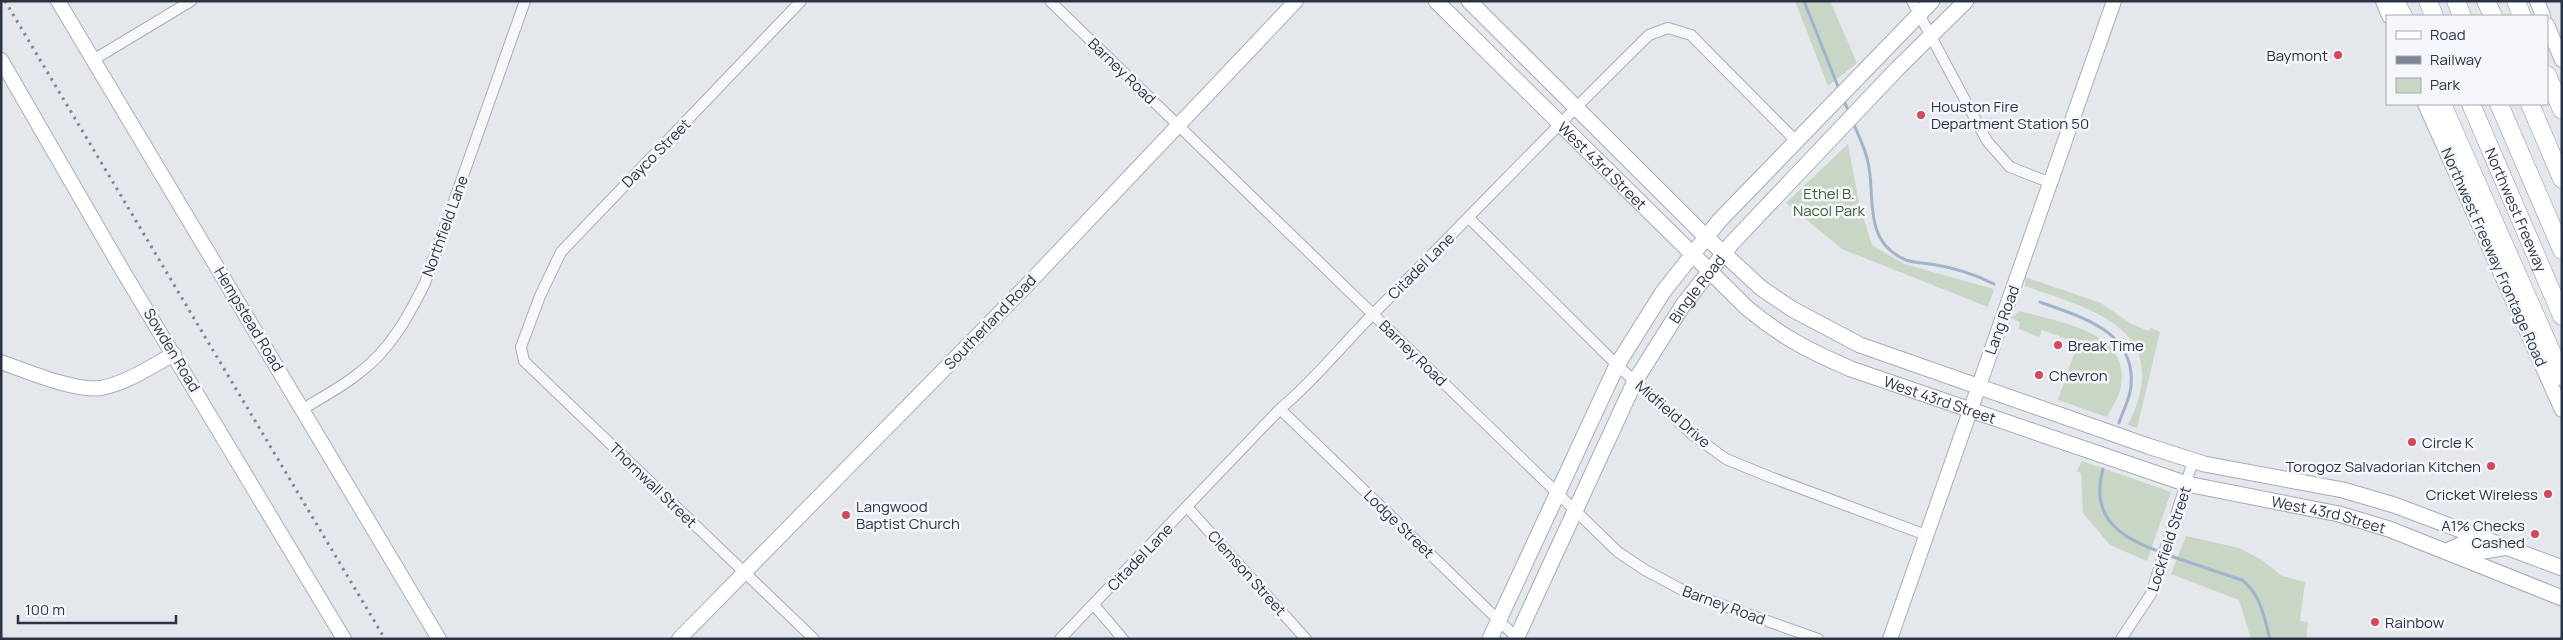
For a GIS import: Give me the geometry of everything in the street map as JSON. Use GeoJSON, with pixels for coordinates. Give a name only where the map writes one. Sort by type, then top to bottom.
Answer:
{"type":"FeatureCollection","features":[{"type":"Feature","properties":{"kind":"highway"},"geometry":{"type":"LineString","coordinates":[[2395,1],[2402,15]]}},
{"type":"Feature","properties":{"kind":"highway"},"geometry":{"type":"LineString","coordinates":[[2428,1],[2434,15]]}},
{"type":"Feature","properties":{"kind":"highway"},"geometry":{"type":"LineString","coordinates":[[2456,1],[2462,15]]}},
{"type":"Feature","properties":{"kind":"highway"},"geometry":{"type":"LineString","coordinates":[[2486,1],[2493,15]]}},
{"type":"Feature","properties":{"kind":"highway"},"geometry":{"type":"LineString","coordinates":[[2516,1],[2522,15]]}},
{"type":"Feature","properties":{"kind":"highway"},"geometry":{"type":"LineString","coordinates":[[2548,77],[2562,110]]}},
{"type":"Feature","properties":{"kind":"highway"},"geometry":{"type":"LineString","coordinates":[[2442,105],[2562,376]]}},
{"type":"Feature","properties":{"kind":"highway","name":"Northwest Freeway"},"geometry":{"type":"LineString","coordinates":[[2471,105],[2562,316]]}},
{"type":"Feature","properties":{"kind":"highway"},"geometry":{"type":"LineString","coordinates":[[2499,105],[2562,250]]}},
{"type":"Feature","properties":{"kind":"highway"},"geometry":{"type":"LineString","coordinates":[[2530,105],[2562,179]]}},
{"type":"Feature","properties":{"kind":"main road","name":"West 43rd Street"},"geometry":{"type":"LineString","coordinates":[[1436,1],[1709,271],[1776,332],[1808,351],[1850,369],[2187,484],[2339,514],[2389,529],[2562,598]]}},
{"type":"Feature","properties":{"kind":"main road","name":"Bingle Road"},"geometry":{"type":"LineString","coordinates":[[1490,639],[1616,364],[1663,292],[1706,237],[1882,54],[1915,8],[1932,1]]}},
{"type":"Feature","properties":{"kind":"main road","name":"Bingle Road"},"geometry":{"type":"LineString","coordinates":[[1517,638],[1635,381],[1683,306],[1724,253],[1897,69],[1966,1]]}},
{"type":"Feature","properties":{"kind":"main road","name":"West 43rd Street"},"geometry":{"type":"LineString","coordinates":[[1474,6],[1706,237],[1761,288],[1792,310],[1860,345],[2193,461],[2349,492],[2394,505],[2557,566]]}},
{"type":"Feature","properties":{"kind":"main road"},"geometry":{"type":"LineString","coordinates":[[1462,26],[1474,6]]}},
{"type":"Feature","properties":{"kind":"main road"},"geometry":{"type":"LineString","coordinates":[[1882,54],[1897,69]]}},
{"type":"Feature","properties":{"kind":"main road"},"geometry":{"type":"LineString","coordinates":[[1850,369],[1860,345]]}},
{"type":"Feature","properties":{"kind":"main road"},"geometry":{"type":"LineString","coordinates":[[2339,514],[2349,492]]}},
{"type":"Feature","properties":{"kind":"main road"},"geometry":{"type":"LineString","coordinates":[[2447,551],[2462,544],[2484,550],[2509,547]]}},
{"type":"Feature","properties":{"kind":"main road"},"geometry":{"type":"LineString","coordinates":[[2544,590],[2557,566]]}},
{"type":"Feature","properties":{"kind":"street","name":"Hempstead Road"},"geometry":{"type":"LineString","coordinates":[[58,1],[439,639]]}},
{"type":"Feature","properties":{"kind":"street"},"geometry":{"type":"LineString","coordinates":[[93,60],[190,1]]}},
{"type":"Feature","properties":{"kind":"street","name":"Northfield Lane"},"geometry":{"type":"LineString","coordinates":[[303,409],[359,374],[386,348],[410,314],[425,283],[525,1]]}},
{"type":"Feature","properties":{"kind":"street","name":"Dayco Street"},"geometry":{"type":"LineString","coordinates":[[532,319],[561,252],[802,1]]}},
{"type":"Feature","properties":{"kind":"street","name":"Barney Road"},"geometry":{"type":"LineString","coordinates":[[1050,1],[1618,552],[1669,584],[1818,639]]}},
{"type":"Feature","properties":{"kind":"street","name":"Southerland Road"},"geometry":{"type":"LineString","coordinates":[[679,639],[1020,292],[1296,1]]}},
{"type":"Feature","properties":{"kind":"street","name":"Lang Road"},"geometry":{"type":"LineString","coordinates":[[1890,639],[2114,1]]}},
{"type":"Feature","properties":{"kind":"street"},"geometry":{"type":"LineString","coordinates":[[2383,1],[2389,15]]}},
{"type":"Feature","properties":{"kind":"street"},"geometry":{"type":"LineString","coordinates":[[2537,1],[2543,15]]}},
{"type":"Feature","properties":{"kind":"street"},"geometry":{"type":"LineString","coordinates":[[1915,8],[1986,141],[2010,167],[2051,182]]}},
{"type":"Feature","properties":{"kind":"street"},"geometry":{"type":"LineString","coordinates":[[2548,27],[2562,60]]}},
{"type":"Feature","properties":{"kind":"street","name":"Citadel Lane"},"geometry":{"type":"LineString","coordinates":[[1060,639],[1280,409],[1298,394],[1373,314],[1470,218],[1559,123],[1649,36],[1668,28],[1691,35],[1797,142]]}},
{"type":"Feature","properties":{"kind":"street","name":"Sowden Road"},"geometry":{"type":"LineString","coordinates":[[1,60],[121,268],[344,639]]}},
{"type":"Feature","properties":{"kind":"street","name":"Northwest Freeway Frontage Road"},"geometry":{"type":"LineString","coordinates":[[2425,105],[2562,410]]}},
{"type":"Feature","properties":{"kind":"street","name":"Midfield Drive"},"geometry":{"type":"LineString","coordinates":[[1470,218],[1616,364],[1693,435],[1726,459],[1926,535]]}},
{"type":"Feature","properties":{"kind":"street","name":"Thornwall Street"},"geometry":{"type":"LineString","coordinates":[[532,319],[522,347],[524,361],[814,639]]}},
{"type":"Feature","properties":{"kind":"street"},"geometry":{"type":"LineString","coordinates":[[1,362],[71,385],[100,388],[130,378],[174,354]]}},
{"type":"Feature","properties":{"kind":"street","name":"Lodge Street"},"geometry":{"type":"LineString","coordinates":[[1280,409],[1517,638]]}},
{"type":"Feature","properties":{"kind":"street","name":"Lockfield Street"},"geometry":{"type":"LineString","coordinates":[[2121,639],[2151,594],[2169,543],[2193,461]]}},
{"type":"Feature","properties":{"kind":"street","name":"Clemson Street"},"geometry":{"type":"LineString","coordinates":[[1188,507],[1306,639]]}},
{"type":"Feature","properties":{"kind":"street"},"geometry":{"type":"LineString","coordinates":[[1094,605],[1123,639]]}},
{"type":"Feature","properties":{"kind":"green space"},"geometry":{"type":"Polygon","coordinates":[[[1795,1],[1830,1],[1857,63],[1828,86],[1795,1]]]}},
{"type":"Feature","properties":{"kind":"green space","name":"Ethel B. Nacol Park"},"geometry":{"type":"Polygon","coordinates":[[[1848,144],[1859,204],[1872,245],[1904,264],[1994,289],[1988,307],[1842,249],[1786,203],[1848,144]]]}},
{"type":"Feature","properties":{"kind":"green space"},"geometry":{"type":"Polygon","coordinates":[[[2025,277],[2101,303],[2131,324],[2149,331],[2151,328],[2160,332],[2137,428],[2128,425],[2140,393],[2142,367],[2135,346],[2121,329],[2102,316],[2078,305],[2025,286],[2025,277]]]}},
{"type":"Feature","properties":{"kind":"green space"},"geometry":{"type":"Polygon","coordinates":[[[2020,311],[2071,325],[2088,332],[2103,341],[2115,353],[2121,367],[2121,386],[2107,417],[2058,400],[2078,343],[2042,330],[2039,337],[2019,329],[2020,322],[2011,318],[2020,311]]]}},
{"type":"Feature","properties":{"kind":"green space"},"geometry":{"type":"Polygon","coordinates":[[[2082,461],[2171,492],[2147,561],[2110,545],[2083,513],[2081,473],[2077,471],[2082,461]]]}},
{"type":"Feature","properties":{"kind":"green space"},"geometry":{"type":"Polygon","coordinates":[[[2186,536],[2239,548],[2262,560],[2282,576],[2305,582],[2300,621],[2308,622],[2306,639],[2251,639],[2239,600],[2171,574],[2186,536]]]}},
{"type":"Feature","properties":{"kind":"waterway"},"geometry":{"type":"LineString","coordinates":[[1804,1],[1839,89]]}},
{"type":"Feature","properties":{"kind":"waterway"},"geometry":{"type":"LineString","coordinates":[[1843,99],[1849,112]]}},
{"type":"Feature","properties":{"kind":"waterway"},"geometry":{"type":"LineString","coordinates":[[1853,122],[1868,162],[1873,217],[1883,242],[1892,252],[1906,260],[1958,270],[1994,284]]}},
{"type":"Feature","properties":{"kind":"waterway"},"geometry":{"type":"LineString","coordinates":[[2040,302],[2088,320],[2115,339],[2125,351],[2130,367],[2131,386],[2119,423]]}},
{"type":"Feature","properties":{"kind":"waterway"},"geometry":{"type":"LineString","coordinates":[[2103,469],[2100,489],[2102,505],[2108,518],[2117,529],[2144,546],[2242,580],[2258,599],[2270,639]]}},
{"type":"Feature","properties":{"kind":"railway"},"geometry":{"type":"LineString","coordinates":[[5,1],[385,639]]}},
{"type":"Feature","properties":{"kind":"place","name":"Baymont"},"geometry":{"type":"Point","coordinates":[2338,55]}},
{"type":"Feature","properties":{"kind":"place","name":"Houston Fire Department Station 50"},"geometry":{"type":"Point","coordinates":[1921,115]}},
{"type":"Feature","properties":{"kind":"place","name":"Break Time"},"geometry":{"type":"Point","coordinates":[2058,345]}},
{"type":"Feature","properties":{"kind":"place","name":"Chevron"},"geometry":{"type":"Point","coordinates":[2039,375]}},
{"type":"Feature","properties":{"kind":"place","name":"Circle K"},"geometry":{"type":"Point","coordinates":[2412,442]}},
{"type":"Feature","properties":{"kind":"place","name":"Torogoz Salvadorian Kitchen"},"geometry":{"type":"Point","coordinates":[2491,466]}},
{"type":"Feature","properties":{"kind":"place","name":"Cricket Wireless"},"geometry":{"type":"Point","coordinates":[2548,494]}},
{"type":"Feature","properties":{"kind":"place","name":"Langwood Baptist Church"},"geometry":{"type":"Point","coordinates":[846,515]}},
{"type":"Feature","properties":{"kind":"place","name":"A1% Checks Cashed"},"geometry":{"type":"Point","coordinates":[2535,534]}},
{"type":"Feature","properties":{"kind":"place","name":"Rainbow"},"geometry":{"type":"Point","coordinates":[2375,622]}}]}
